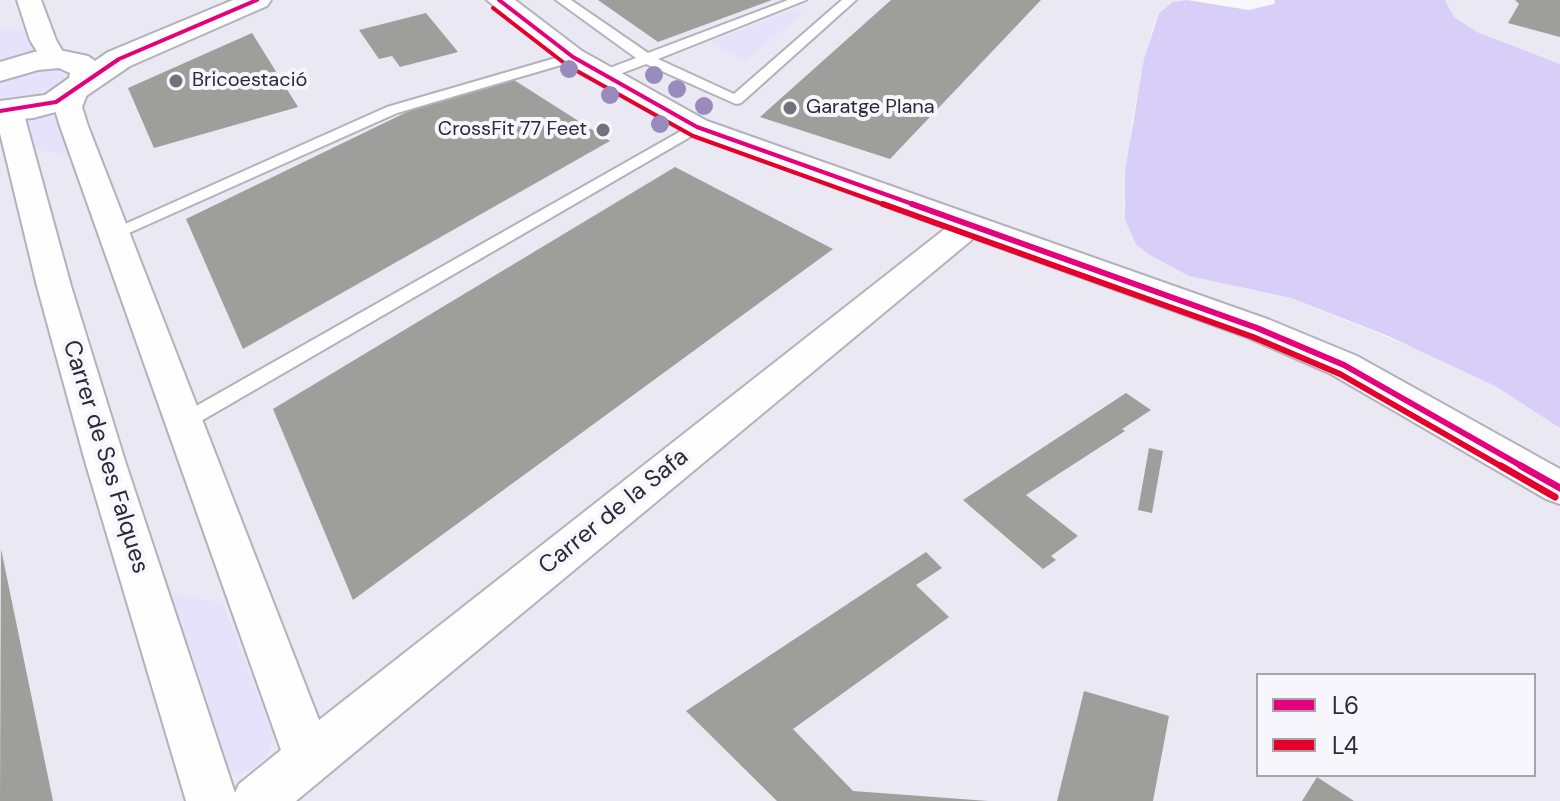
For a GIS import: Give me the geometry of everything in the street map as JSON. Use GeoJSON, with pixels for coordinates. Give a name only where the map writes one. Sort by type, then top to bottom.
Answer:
{"type":"FeatureCollection","features":[{"type":"Feature","properties":{"kind":"street"},"geometry":{"type":"LineString","coordinates":[[29,0],[64,67],[68,107],[182,423],[309,758]]}},
{"type":"Feature","properties":{"kind":"street"},"geometry":{"type":"LineString","coordinates":[[5,120],[33,108],[64,67],[115,39],[212,0]]}},
{"type":"Feature","properties":{"kind":"street"},"geometry":{"type":"LineString","coordinates":[[0,72],[34,61],[64,67],[119,59],[257,0]]}},
{"type":"Feature","properties":{"kind":"street"},"geometry":{"type":"LineString","coordinates":[[499,0],[573,57],[697,127],[1257,328],[1344,365],[1560,488]]}},
{"type":"Feature","properties":{"kind":"street","name":"Carrer de Ses Falques"},"geometry":{"type":"LineString","coordinates":[[5,120],[101,446],[212,801]]}},
{"type":"Feature","properties":{"kind":"street","name":"Carrer de la Safa"},"geometry":{"type":"LineString","coordinates":[[257,801],[971,224]]}},
{"type":"Feature","properties":{"kind":"lane"},"geometry":{"type":"LineString","coordinates":[[562,0],[647,59],[736,100],[850,0]]}},
{"type":"Feature","properties":{"kind":"lane"},"geometry":{"type":"LineString","coordinates":[[604,75],[800,0]]}},
{"type":"Feature","properties":{"kind":"lane"},"geometry":{"type":"LineString","coordinates":[[114,233],[392,110],[573,57]]}},
{"type":"Feature","properties":{"kind":"lane"},"geometry":{"type":"LineString","coordinates":[[182,423],[697,127]]}},
{"type":"Feature","properties":{"kind":"shaded area"},"geometry":{"type":"Polygon","coordinates":[[[0,0],[1187,0],[1173,2],[1159,13],[1152,30],[1132,122],[1124,205],[1238,287],[1291,298],[1446,361],[1495,386],[1560,428],[1560,801],[0,801],[0,0]]]}},
{"type":"Feature","properties":{"kind":"shaded area"},"geometry":{"type":"Polygon","coordinates":[[[1187,0],[1249,10],[1274,4],[1275,0],[1445,0],[1454,17],[1477,32],[1560,64],[1560,428],[1495,386],[1388,336],[1291,298],[1189,276],[1136,244],[1125,220],[1125,171],[1144,59],[1159,13],[1173,2],[1187,0]]]}},
{"type":"Feature","properties":{"kind":"shaded area"},"geometry":{"type":"Polygon","coordinates":[[[1445,0],[1560,0],[1560,64],[1477,32],[1454,17],[1445,0]]]}},
{"type":"Feature","properties":{"kind":"shaded area"},"geometry":{"type":"Polygon","coordinates":[[[798,9],[803,13],[745,61],[711,44],[713,40],[798,9]]]}},
{"type":"Feature","properties":{"kind":"shaded area"},"geometry":{"type":"Polygon","coordinates":[[[0,28],[27,30],[42,54],[0,64],[0,28]]]}},
{"type":"Feature","properties":{"kind":"shaded area"},"geometry":{"type":"Polygon","coordinates":[[[47,68],[60,70],[66,76],[65,84],[40,98],[6,102],[0,99],[0,83],[13,75],[47,68]]]}},
{"type":"Feature","properties":{"kind":"shaded area"},"geometry":{"type":"Polygon","coordinates":[[[55,112],[70,155],[30,149],[16,114],[55,112]]]}},
{"type":"Feature","properties":{"kind":"shaded area"},"geometry":{"type":"Polygon","coordinates":[[[164,593],[223,603],[274,738],[266,758],[250,771],[229,774],[217,766],[164,593]]]}},
{"type":"Feature","properties":{"kind":"building"},"geometry":{"type":"Polygon","coordinates":[[[598,0],[772,0],[658,42],[598,0]]]}},
{"type":"Feature","properties":{"kind":"building"},"geometry":{"type":"Polygon","coordinates":[[[891,0],[1041,0],[890,159],[760,117],[891,0]]]}},
{"type":"Feature","properties":{"kind":"building"},"geometry":{"type":"Polygon","coordinates":[[[1515,0],[1560,0],[1560,37],[1508,23],[1519,4],[1515,0]]]}},
{"type":"Feature","properties":{"kind":"building"},"geometry":{"type":"Polygon","coordinates":[[[426,13],[458,52],[400,67],[392,56],[379,59],[359,30],[426,13]]]}},
{"type":"Feature","properties":{"kind":"building"},"geometry":{"type":"Polygon","coordinates":[[[252,33],[298,107],[154,148],[128,88],[252,33]]]}},
{"type":"Feature","properties":{"kind":"building"},"geometry":{"type":"Polygon","coordinates":[[[514,80],[610,141],[243,349],[186,219],[411,110],[514,80]]]}},
{"type":"Feature","properties":{"kind":"building"},"geometry":{"type":"Polygon","coordinates":[[[675,167],[833,249],[353,600],[273,409],[675,167]]]}},
{"type":"Feature","properties":{"kind":"building"},"geometry":{"type":"Polygon","coordinates":[[[1126,393],[1151,410],[1122,429],[1125,431],[1026,495],[1078,536],[1051,556],[1056,560],[1043,569],[963,500],[1126,393]]]}},
{"type":"Feature","properties":{"kind":"building"},"geometry":{"type":"Polygon","coordinates":[[[1149,448],[1163,451],[1152,513],[1138,510],[1149,448]]]}},
{"type":"Feature","properties":{"kind":"building"},"geometry":{"type":"Polygon","coordinates":[[[1,549],[53,801],[0,801],[1,549]]]}},
{"type":"Feature","properties":{"kind":"building"},"geometry":{"type":"Polygon","coordinates":[[[926,552],[942,568],[916,585],[949,617],[793,729],[853,791],[988,801],[777,801],[686,711],[926,552]]]}},
{"type":"Feature","properties":{"kind":"building"},"geometry":{"type":"Polygon","coordinates":[[[1084,691],[1169,716],[1153,801],[1057,801],[1084,691]]]}},
{"type":"Feature","properties":{"kind":"building"},"geometry":{"type":"Polygon","coordinates":[[[1317,777],[1354,801],[1302,801],[1317,777]]]}},
{"type":"Feature","properties":{"kind":"transit line","name":"L6"},"geometry":{"type":"LineString","coordinates":[[0,111],[56,102],[119,59],[257,0]]}},
{"type":"Feature","properties":{"kind":"transit line","name":"L6"},"geometry":{"type":"LineString","coordinates":[[499,0],[573,57],[697,127],[1257,328],[1344,365],[1560,488]]}},
{"type":"Feature","properties":{"kind":"transit line","name":"L4"},"geometry":{"type":"LineString","coordinates":[[493,8],[568,66],[693,136],[1253,337],[1340,374],[1555,497]]}},
{"type":"Feature","properties":{"kind":"place","name":"Bricoestació"},"geometry":{"type":"Point","coordinates":[176,81]}},
{"type":"Feature","properties":{"kind":"place","name":"Garatge Plana"},"geometry":{"type":"Point","coordinates":[790,108]}},
{"type":"Feature","properties":{"kind":"place","name":"CrossFit 77 Feet"},"geometry":{"type":"Point","coordinates":[603,130]}}]}
